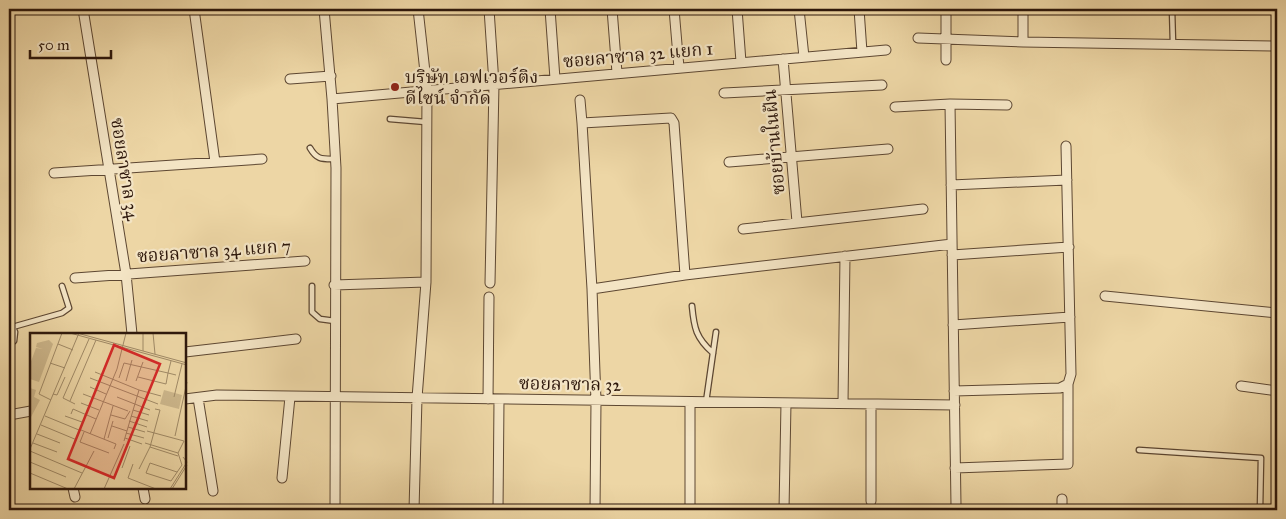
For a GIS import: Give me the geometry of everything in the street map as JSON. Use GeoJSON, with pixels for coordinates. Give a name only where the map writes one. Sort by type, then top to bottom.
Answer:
{"type":"FeatureCollection","features":[{"type":"Feature","properties":{"kind":"street","name":"ซอยลาซาล 34"},"geometry":{"type":"LineString","coordinates":[[83,9],[126,274],[132,333]]}},
{"type":"Feature","properties":{"kind":"street"},"geometry":{"type":"LineString","coordinates":[[194,9],[216,162]]}},
{"type":"Feature","properties":{"kind":"street"},"geometry":{"type":"LineString","coordinates":[[324,9],[331,76],[335,159],[334,510]]}},
{"type":"Feature","properties":{"kind":"street"},"geometry":{"type":"LineString","coordinates":[[414,510],[417,398],[426,282],[427,90],[418,9]]}},
{"type":"Feature","properties":{"kind":"street"},"geometry":{"type":"LineString","coordinates":[[489,9],[494,84],[490,283]]}},
{"type":"Feature","properties":{"kind":"street"},"geometry":{"type":"LineString","coordinates":[[550,9],[554,79]]}},
{"type":"Feature","properties":{"kind":"street"},"geometry":{"type":"LineString","coordinates":[[612,9],[618,73]]}},
{"type":"Feature","properties":{"kind":"street"},"geometry":{"type":"LineString","coordinates":[[674,9],[678,68]]}},
{"type":"Feature","properties":{"kind":"street"},"geometry":{"type":"LineString","coordinates":[[737,9],[741,62]]}},
{"type":"Feature","properties":{"kind":"street"},"geometry":{"type":"LineString","coordinates":[[799,9],[804,56]]}},
{"type":"Feature","properties":{"kind":"street"},"geometry":{"type":"LineString","coordinates":[[859,9],[862,52]]}},
{"type":"Feature","properties":{"kind":"street"},"geometry":{"type":"LineString","coordinates":[[946,9],[946,60]]}},
{"type":"Feature","properties":{"kind":"street"},"geometry":{"type":"LineString","coordinates":[[1022,42],[1023,9]]}},
{"type":"Feature","properties":{"kind":"street"},"geometry":{"type":"LineString","coordinates":[[918,38],[1022,42],[1277,46]]}},
{"type":"Feature","properties":{"kind":"street","name":"ซอยลาซาล 32 แยก 1"},"geometry":{"type":"LineString","coordinates":[[332,99],[886,50]]}},
{"type":"Feature","properties":{"kind":"street","name":"ซอยบ้านในฝัน"},"geometry":{"type":"LineString","coordinates":[[783,58],[797,222]]}},
{"type":"Feature","properties":{"kind":"street"},"geometry":{"type":"LineString","coordinates":[[290,79],[331,76]]}},
{"type":"Feature","properties":{"kind":"street"},"geometry":{"type":"LineString","coordinates":[[724,93],[882,85]]}},
{"type":"Feature","properties":{"kind":"street"},"geometry":{"type":"LineString","coordinates":[[580,100],[592,289],[596,401],[596,510]]}},
{"type":"Feature","properties":{"kind":"street"},"geometry":{"type":"LineString","coordinates":[[895,107],[950,104],[1007,105]]}},
{"type":"Feature","properties":{"kind":"street"},"geometry":{"type":"LineString","coordinates":[[950,104],[956,505]]}},
{"type":"Feature","properties":{"kind":"street"},"geometry":{"type":"LineString","coordinates":[[582,123],[671,118],[674,123],[685,275]]}},
{"type":"Feature","properties":{"kind":"street"},"geometry":{"type":"LineString","coordinates":[[955,468],[1068,464],[1068,384],[1071,374],[1066,146]]}},
{"type":"Feature","properties":{"kind":"street"},"geometry":{"type":"LineString","coordinates":[[729,162],[888,149]]}},
{"type":"Feature","properties":{"kind":"street"},"geometry":{"type":"LineString","coordinates":[[54,173],[262,159]]}},
{"type":"Feature","properties":{"kind":"street"},"geometry":{"type":"LineString","coordinates":[[951,185],[1067,180]]}},
{"type":"Feature","properties":{"kind":"street"},"geometry":{"type":"LineString","coordinates":[[743,229],[923,209]]}},
{"type":"Feature","properties":{"kind":"street"},"geometry":{"type":"LineString","coordinates":[[592,289],[685,275],[952,244]]}},
{"type":"Feature","properties":{"kind":"street"},"geometry":{"type":"LineString","coordinates":[[952,255],[1069,247]]}},
{"type":"Feature","properties":{"kind":"street"},"geometry":{"type":"LineString","coordinates":[[843,404],[845,256]]}},
{"type":"Feature","properties":{"kind":"street","name":"ซอยลาซาล 34 แยก 7"},"geometry":{"type":"LineString","coordinates":[[75,278],[305,261]]}},
{"type":"Feature","properties":{"kind":"street"},"geometry":{"type":"LineString","coordinates":[[334,285],[426,282]]}},
{"type":"Feature","properties":{"kind":"street"},"geometry":{"type":"LineString","coordinates":[[1104,296],[1277,314]]}},
{"type":"Feature","properties":{"kind":"street"},"geometry":{"type":"LineString","coordinates":[[488,399],[489,297]]}},
{"type":"Feature","properties":{"kind":"street"},"geometry":{"type":"LineString","coordinates":[[953,325],[1070,317]]}},
{"type":"Feature","properties":{"kind":"street"},"geometry":{"type":"LineString","coordinates":[[186,352],[296,339]]}},
{"type":"Feature","properties":{"kind":"street"},"geometry":{"type":"LineString","coordinates":[[954,391],[1060,388],[1068,384]]}},
{"type":"Feature","properties":{"kind":"street"},"geometry":{"type":"LineString","coordinates":[[1241,386],[1277,391]]}},
{"type":"Feature","properties":{"kind":"street","name":"ซอยลาซาล 32"},"geometry":{"type":"LineString","coordinates":[[186,398],[217,396],[955,405]]}},
{"type":"Feature","properties":{"kind":"street"},"geometry":{"type":"LineString","coordinates":[[282,478],[290,397]]}},
{"type":"Feature","properties":{"kind":"street"},"geometry":{"type":"LineString","coordinates":[[198,398],[213,491]]}},
{"type":"Feature","properties":{"kind":"street"},"geometry":{"type":"LineString","coordinates":[[498,510],[499,400]]}},
{"type":"Feature","properties":{"kind":"street"},"geometry":{"type":"LineString","coordinates":[[690,402],[690,510]]}},
{"type":"Feature","properties":{"kind":"street"},"geometry":{"type":"LineString","coordinates":[[784,510],[786,403]]}},
{"type":"Feature","properties":{"kind":"street"},"geometry":{"type":"LineString","coordinates":[[871,404],[871,500]]}},
{"type":"Feature","properties":{"kind":"street"},"geometry":{"type":"LineString","coordinates":[[9,415],[30,411]]}},
{"type":"Feature","properties":{"kind":"street"},"geometry":{"type":"LineString","coordinates":[[143,489],[145,498]]}},
{"type":"Feature","properties":{"kind":"street"},"geometry":{"type":"LineString","coordinates":[[1062,499],[1062,510]]}},
{"type":"Feature","properties":{"kind":"lane"},"geometry":{"type":"LineString","coordinates":[[1172,9],[1173,44]]}},
{"type":"Feature","properties":{"kind":"lane"},"geometry":{"type":"LineString","coordinates":[[390,119],[426,122]]}},
{"type":"Feature","properties":{"kind":"lane"},"geometry":{"type":"LineString","coordinates":[[310,148],[315,156],[335,159]]}},
{"type":"Feature","properties":{"kind":"lane"},"geometry":{"type":"LineString","coordinates":[[11,328],[62,313],[69,308],[62,286]]}},
{"type":"Feature","properties":{"kind":"lane"},"geometry":{"type":"LineString","coordinates":[[312,286],[312,312],[320,319],[335,321]]}},
{"type":"Feature","properties":{"kind":"lane"},"geometry":{"type":"LineString","coordinates":[[692,306],[696,332],[704,345],[713,353]]}},
{"type":"Feature","properties":{"kind":"lane"},"geometry":{"type":"LineString","coordinates":[[9,319],[11,328],[15,332],[14,341],[9,345]]}},
{"type":"Feature","properties":{"kind":"lane"},"geometry":{"type":"LineString","coordinates":[[706,402],[716,332]]}},
{"type":"Feature","properties":{"kind":"lane"},"geometry":{"type":"LineString","coordinates":[[1138,450],[1261,458],[1260,510]]}},
{"type":"Feature","properties":{"kind":"place","name":"บริษัท เอฟเวอร์ติง ดีไซน์ จำกัด"},"geometry":{"type":"Point","coordinates":[395,87]}}]}
